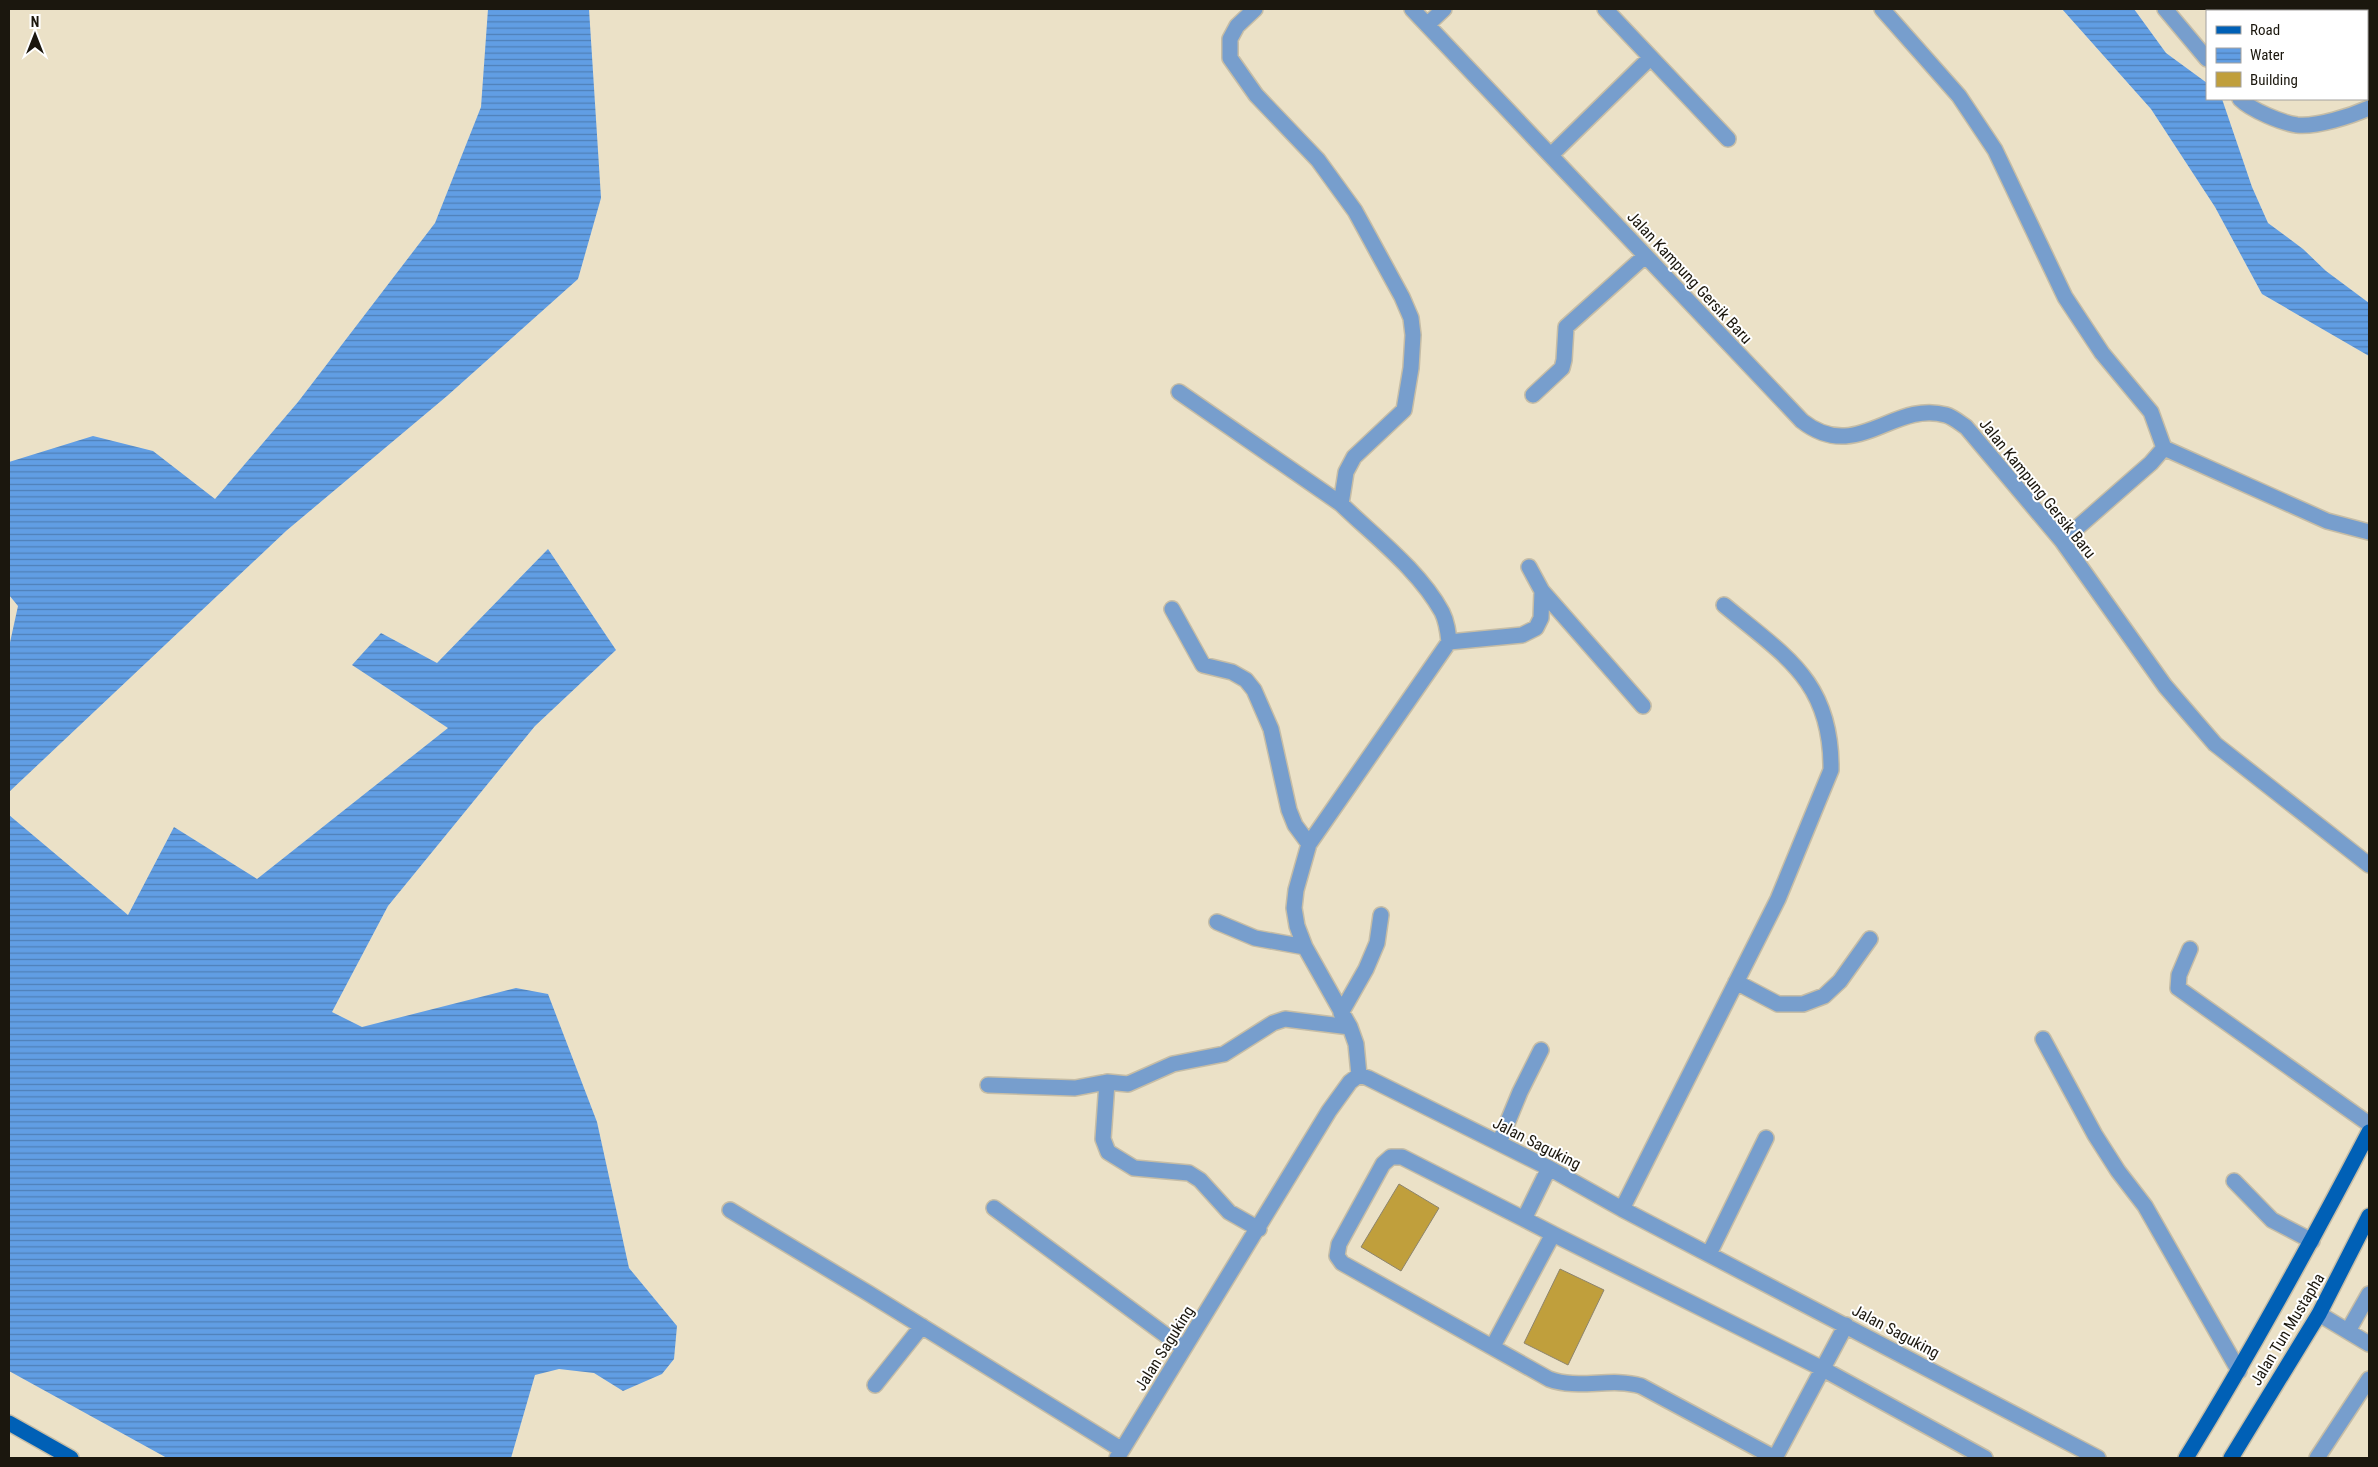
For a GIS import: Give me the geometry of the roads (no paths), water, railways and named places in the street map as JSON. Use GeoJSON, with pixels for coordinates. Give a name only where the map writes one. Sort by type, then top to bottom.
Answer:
{"type":"FeatureCollection","features":[{"type":"Feature","properties":{"kind":"main road"},"geometry":{"type":"LineString","coordinates":[[2186,1458],[2239,1371],[2312,1241],[2369,1132]]}},
{"type":"Feature","properties":{"kind":"main road","name":"Jalan Tun Mustapha"},"geometry":{"type":"LineString","coordinates":[[2231,1458],[2319,1314],[2369,1216]]}},
{"type":"Feature","properties":{"kind":"main road"},"geometry":{"type":"LineString","coordinates":[[9,1423],[71,1458]]}},
{"type":"Feature","properties":{"kind":"street"},"geometry":{"type":"LineString","coordinates":[[1255,9],[1237,26],[1230,39],[1230,58],[1256,95],[1318,160],[1355,211],[1402,298],[1410,318],[1413,334],[1411,368],[1404,410],[1354,457],[1346,472],[1341,504]]}},
{"type":"Feature","properties":{"kind":"street","name":"Jalan Kampung Gersik Baru"},"geometry":{"type":"LineString","coordinates":[[1412,9],[1802,421],[1814,430],[1828,436],[1859,435],[1911,416],[1925,414],[1946,415],[1966,426],[2062,541],[2165,686],[2215,744],[2369,865]]}},
{"type":"Feature","properties":{"kind":"street"},"geometry":{"type":"LineString","coordinates":[[1427,25],[1444,9]]}},
{"type":"Feature","properties":{"kind":"street"},"geometry":{"type":"LineString","coordinates":[[1605,9],[1728,139]]}},
{"type":"Feature","properties":{"kind":"street"},"geometry":{"type":"LineString","coordinates":[[1882,9],[1959,96],[1995,150],[2065,297],[2102,354],[2151,412],[2164,448],[2327,521],[2369,532]]}},
{"type":"Feature","properties":{"kind":"street"},"geometry":{"type":"LineString","coordinates":[[2165,9],[2206,58]]}},
{"type":"Feature","properties":{"kind":"street"},"geometry":{"type":"LineString","coordinates":[[1551,155],[1650,58]]}},
{"type":"Feature","properties":{"kind":"street"},"geometry":{"type":"LineString","coordinates":[[2242,100],[2263,114],[2297,125],[2331,120],[2369,108]]}},
{"type":"Feature","properties":{"kind":"street"},"geometry":{"type":"LineString","coordinates":[[1532,395],[1562,368],[1566,326],[1646,256]]}},
{"type":"Feature","properties":{"kind":"street"},"geometry":{"type":"LineString","coordinates":[[1180,392],[1341,504],[1410,571],[1432,597],[1443,614],[1449,642],[1309,844],[1300,872],[1294,908],[1296,926],[1305,947],[1350,1027],[1356,1044],[1359,1076]]}},
{"type":"Feature","properties":{"kind":"street"},"geometry":{"type":"LineString","coordinates":[[2062,541],[2151,463],[2164,448]]}},
{"type":"Feature","properties":{"kind":"street"},"geometry":{"type":"LineString","coordinates":[[1529,567],[1542,591],[1643,706]]}},
{"type":"Feature","properties":{"kind":"street"},"geometry":{"type":"LineString","coordinates":[[1449,642],[1522,635],[1536,628],[1541,618],[1542,591]]}},
{"type":"Feature","properties":{"kind":"street"},"geometry":{"type":"LineString","coordinates":[[1622,1209],[1778,899],[1827,784],[1831,770],[1831,749],[1817,695],[1801,671],[1724,605]]}},
{"type":"Feature","properties":{"kind":"street"},"geometry":{"type":"LineString","coordinates":[[1172,609],[1203,665],[1212,669],[1227,671],[1246,680],[1254,690],[1271,729],[1295,825],[1309,844]]}},
{"type":"Feature","properties":{"kind":"street"},"geometry":{"type":"LineString","coordinates":[[1341,1012],[1366,969],[1377,943],[1381,915]]}},
{"type":"Feature","properties":{"kind":"street"},"geometry":{"type":"LineString","coordinates":[[1217,922],[1255,938],[1305,947]]}},
{"type":"Feature","properties":{"kind":"street"},"geometry":{"type":"LineString","coordinates":[[1736,982],[1778,1004],[1803,1004],[1824,996],[1840,981],[1870,939]]}},
{"type":"Feature","properties":{"kind":"street"},"geometry":{"type":"LineString","coordinates":[[2190,949],[2179,975],[2178,988],[2369,1124]]}},
{"type":"Feature","properties":{"kind":"street"},"geometry":{"type":"LineString","coordinates":[[988,1085],[1075,1088],[1107,1082],[1128,1084],[1173,1064],[1224,1054],[1273,1023],[1285,1020],[1350,1027]]}},
{"type":"Feature","properties":{"kind":"street"},"geometry":{"type":"LineString","coordinates":[[2044,1039],[2095,1135],[2118,1171],[2145,1206],[2239,1371]]}},
{"type":"Feature","properties":{"kind":"street"},"geometry":{"type":"LineString","coordinates":[[1498,1143],[1541,1050]]}},
{"type":"Feature","properties":{"kind":"street","name":"Jalan Saguking"},"geometry":{"type":"LineString","coordinates":[[1120,1454],[1183,1348],[1259,1229],[1329,1111],[1350,1082],[1359,1076],[1368,1078],[1549,1168],[1622,1209],[2098,1458]]}},
{"type":"Feature","properties":{"kind":"street"},"geometry":{"type":"LineString","coordinates":[[1107,1082],[1103,1139],[1108,1152],[1134,1168],[1189,1173],[1200,1180],[1229,1212],[1259,1229]]}},
{"type":"Feature","properties":{"kind":"street"},"geometry":{"type":"LineString","coordinates":[[1709,1254],[1766,1138]]}},
{"type":"Feature","properties":{"kind":"street"},"geometry":{"type":"LineString","coordinates":[[1846,1325],[1822,1369],[1775,1458],[1641,1386],[1619,1382],[1562,1384],[1549,1379],[1342,1263],[1336,1256],[1339,1244],[1383,1164],[1391,1157],[1402,1157],[1822,1369],[1985,1458]]}},
{"type":"Feature","properties":{"kind":"street"},"geometry":{"type":"LineString","coordinates":[[1524,1219],[1549,1168]]}},
{"type":"Feature","properties":{"kind":"street"},"geometry":{"type":"LineString","coordinates":[[2234,1181],[2272,1220],[2312,1241]]}},
{"type":"Feature","properties":{"kind":"street"},"geometry":{"type":"LineString","coordinates":[[994,1208],[1183,1348]]}},
{"type":"Feature","properties":{"kind":"street"},"geometry":{"type":"LineString","coordinates":[[730,1210],[922,1326],[1120,1454]]}},
{"type":"Feature","properties":{"kind":"street"},"geometry":{"type":"LineString","coordinates":[[1493,1346],[1553,1234]]}},
{"type":"Feature","properties":{"kind":"street"},"geometry":{"type":"LineString","coordinates":[[2348,1331],[2369,1294]]}},
{"type":"Feature","properties":{"kind":"street"},"geometry":{"type":"LineString","coordinates":[[2319,1314],[2369,1344]]}},
{"type":"Feature","properties":{"kind":"street"},"geometry":{"type":"LineString","coordinates":[[875,1385],[922,1326]]}},
{"type":"Feature","properties":{"kind":"street"},"geometry":{"type":"LineString","coordinates":[[2317,1458],[2369,1379]]}},
{"type":"Feature","properties":{"kind":"water"},"geometry":{"type":"Polygon","coordinates":[[[488,9],[589,9],[601,198],[578,279],[447,396],[286,531],[9,792],[9,647],[18,606],[9,595],[9,462],[93,436],[153,451],[215,499],[298,402],[435,223],[481,107],[488,9]]]}},
{"type":"Feature","properties":{"kind":"water"},"geometry":{"type":"Polygon","coordinates":[[[2062,9],[2134,9],[2166,53],[2206,82],[2206,100],[2222,100],[2252,187],[2268,223],[2303,249],[2326,271],[2369,303],[2369,356],[2262,294],[2215,207],[2151,109],[2062,9]]]}},
{"type":"Feature","properties":{"kind":"water"},"geometry":{"type":"Polygon","coordinates":[[[548,549],[616,650],[535,726],[388,906],[332,1012],[362,1027],[516,988],[548,994],[597,1122],[629,1268],[677,1326],[674,1359],[662,1374],[623,1391],[594,1373],[559,1369],[535,1375],[511,1458],[167,1458],[9,1371],[9,815],[128,915],[174,827],[257,879],[448,728],[352,665],[381,633],[437,663],[548,549]]]}}]}
